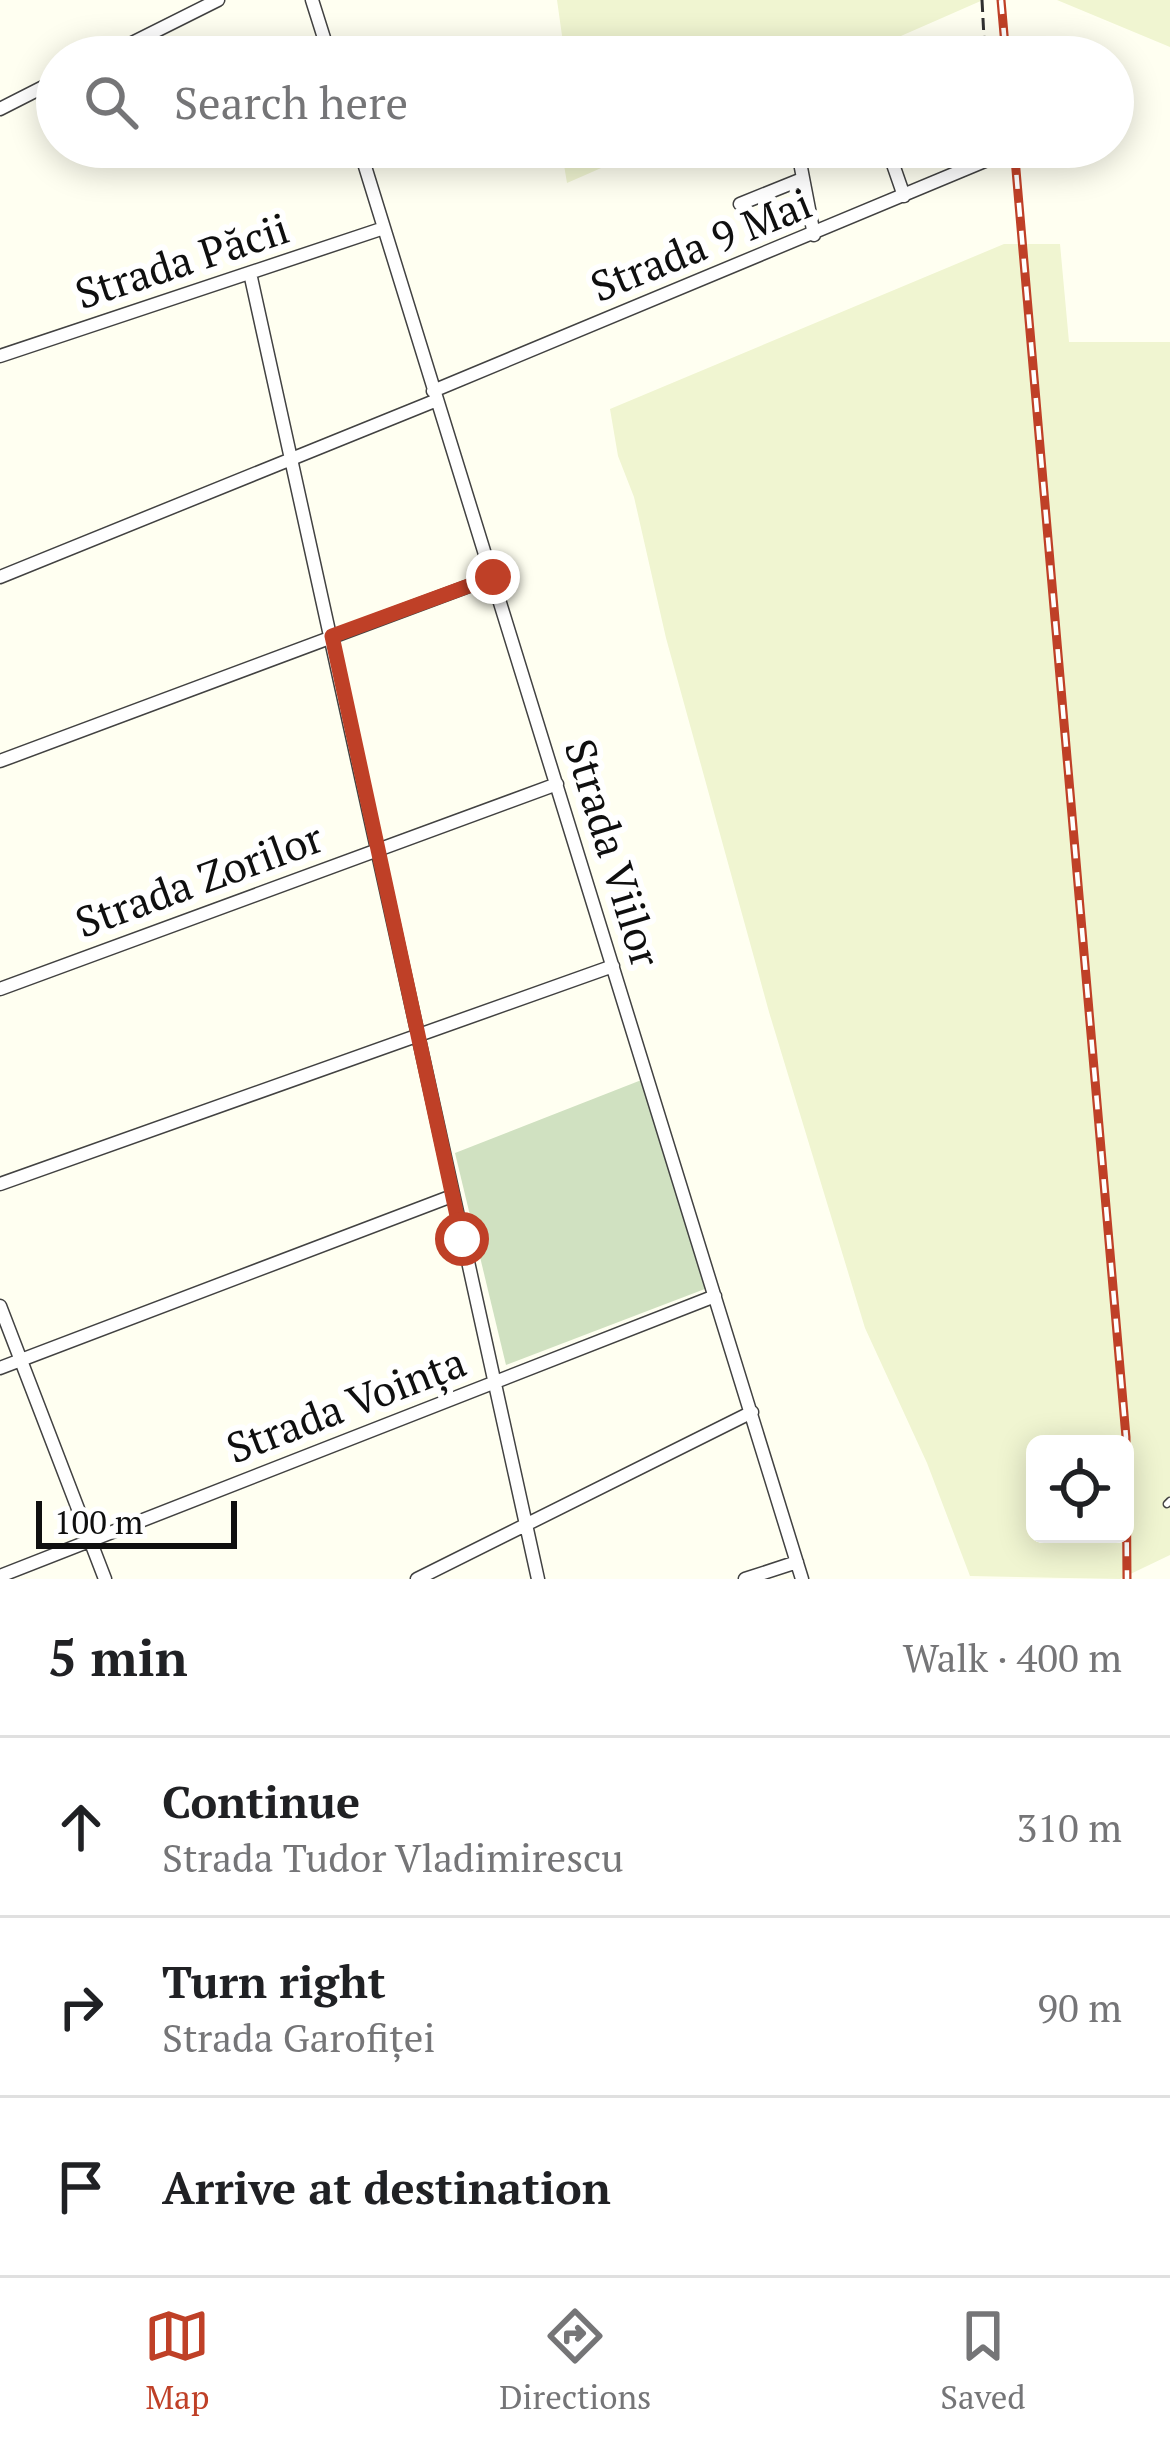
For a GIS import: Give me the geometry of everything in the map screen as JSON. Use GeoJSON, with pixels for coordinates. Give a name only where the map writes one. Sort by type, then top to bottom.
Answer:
{"type":"FeatureCollection","features":[{"type":"Feature","properties":{"kind":"street"},"geometry":{"type":"LineString","coordinates":[[139,36],[188,7],[218,0]]}},
{"type":"Feature","properties":{"kind":"street"},"geometry":{"type":"LineString","coordinates":[[312,0],[323,36]]}},
{"type":"Feature","properties":{"kind":"street"},"geometry":{"type":"LineString","coordinates":[[0,109],[36,91]]}},
{"type":"Feature","properties":{"kind":"street","name":"Strada Viilor"},"geometry":{"type":"LineString","coordinates":[[365,168],[802,1579]]}},
{"type":"Feature","properties":{"kind":"street"},"geometry":{"type":"LineString","coordinates":[[800,168],[814,235]]}},
{"type":"Feature","properties":{"kind":"street"},"geometry":{"type":"LineString","coordinates":[[894,168],[904,196]]}},
{"type":"Feature","properties":{"kind":"street","name":"Strada 9 Mai"},"geometry":{"type":"LineString","coordinates":[[0,577],[814,235],[961,168]]}},
{"type":"Feature","properties":{"kind":"street"},"geometry":{"type":"LineString","coordinates":[[740,204],[802,178]]}},
{"type":"Feature","properties":{"kind":"street","name":"Strada Păcii"},"geometry":{"type":"LineString","coordinates":[[0,356],[384,228]]}},
{"type":"Feature","properties":{"kind":"street"},"geometry":{"type":"LineString","coordinates":[[250,273],[538,1579]]}},
{"type":"Feature","properties":{"kind":"street"},"geometry":{"type":"LineString","coordinates":[[0,761],[493,577]]}},
{"type":"Feature","properties":{"kind":"street","name":"Strada Zorilor"},"geometry":{"type":"LineString","coordinates":[[0,989],[557,784]]}},
{"type":"Feature","properties":{"kind":"street"},"geometry":{"type":"LineString","coordinates":[[0,1184],[613,966]]}},
{"type":"Feature","properties":{"kind":"street"},"geometry":{"type":"LineString","coordinates":[[0,1368],[452,1196]]}},
{"type":"Feature","properties":{"kind":"street","name":"Strada Voința"},"geometry":{"type":"LineString","coordinates":[[0,1576],[715,1296]]}},
{"type":"Feature","properties":{"kind":"street"},"geometry":{"type":"LineString","coordinates":[[0,1306],[105,1579]]}},
{"type":"Feature","properties":{"kind":"street"},"geometry":{"type":"LineString","coordinates":[[417,1579],[752,1412]]}},
{"type":"Feature","properties":{"kind":"street"},"geometry":{"type":"LineString","coordinates":[[746,1579],[797,1562]]}},
{"type":"Feature","properties":{"kind":"path"},"geometry":{"type":"LineString","coordinates":[[982,0],[984,36]]}},
{"type":"Feature","properties":{"kind":"green space"},"geometry":{"type":"Polygon","coordinates":[[[557,0],[983,0],[901,36],[562,36],[557,0]]]}},
{"type":"Feature","properties":{"kind":"green space"},"geometry":{"type":"Polygon","coordinates":[[[1057,0],[1170,0],[1170,47],[1057,0]]]}},
{"type":"Feature","properties":{"kind":"green space"},"geometry":{"type":"Polygon","coordinates":[[[564,168],[601,168],[567,183],[564,168]]]}},
{"type":"Feature","properties":{"kind":"green space"},"geometry":{"type":"Polygon","coordinates":[[[1004,244],[1060,244],[1069,342],[1170,342],[1170,1555],[1120,1579],[970,1576],[927,1463],[865,1328],[769,1012],[666,638],[634,497],[618,456],[610,409],[1004,244]]]}},
{"type":"Feature","properties":{"kind":"green space"},"geometry":{"type":"Polygon","coordinates":[[[644,1079],[710,1287],[506,1365],[455,1153],[644,1079]]]}},
{"type":"Feature","properties":{"kind":"railway"},"geometry":{"type":"LineString","coordinates":[[1001,0],[1004,36]]}},
{"type":"Feature","properties":{"kind":"railway"},"geometry":{"type":"LineString","coordinates":[[1016,168],[1126,1437],[1127,1579]]}},
{"type":"Feature","properties":{"kind":"route"},"geometry":{"type":"LineString","coordinates":[[462,1239],[332,636],[493,577]]}}]}
